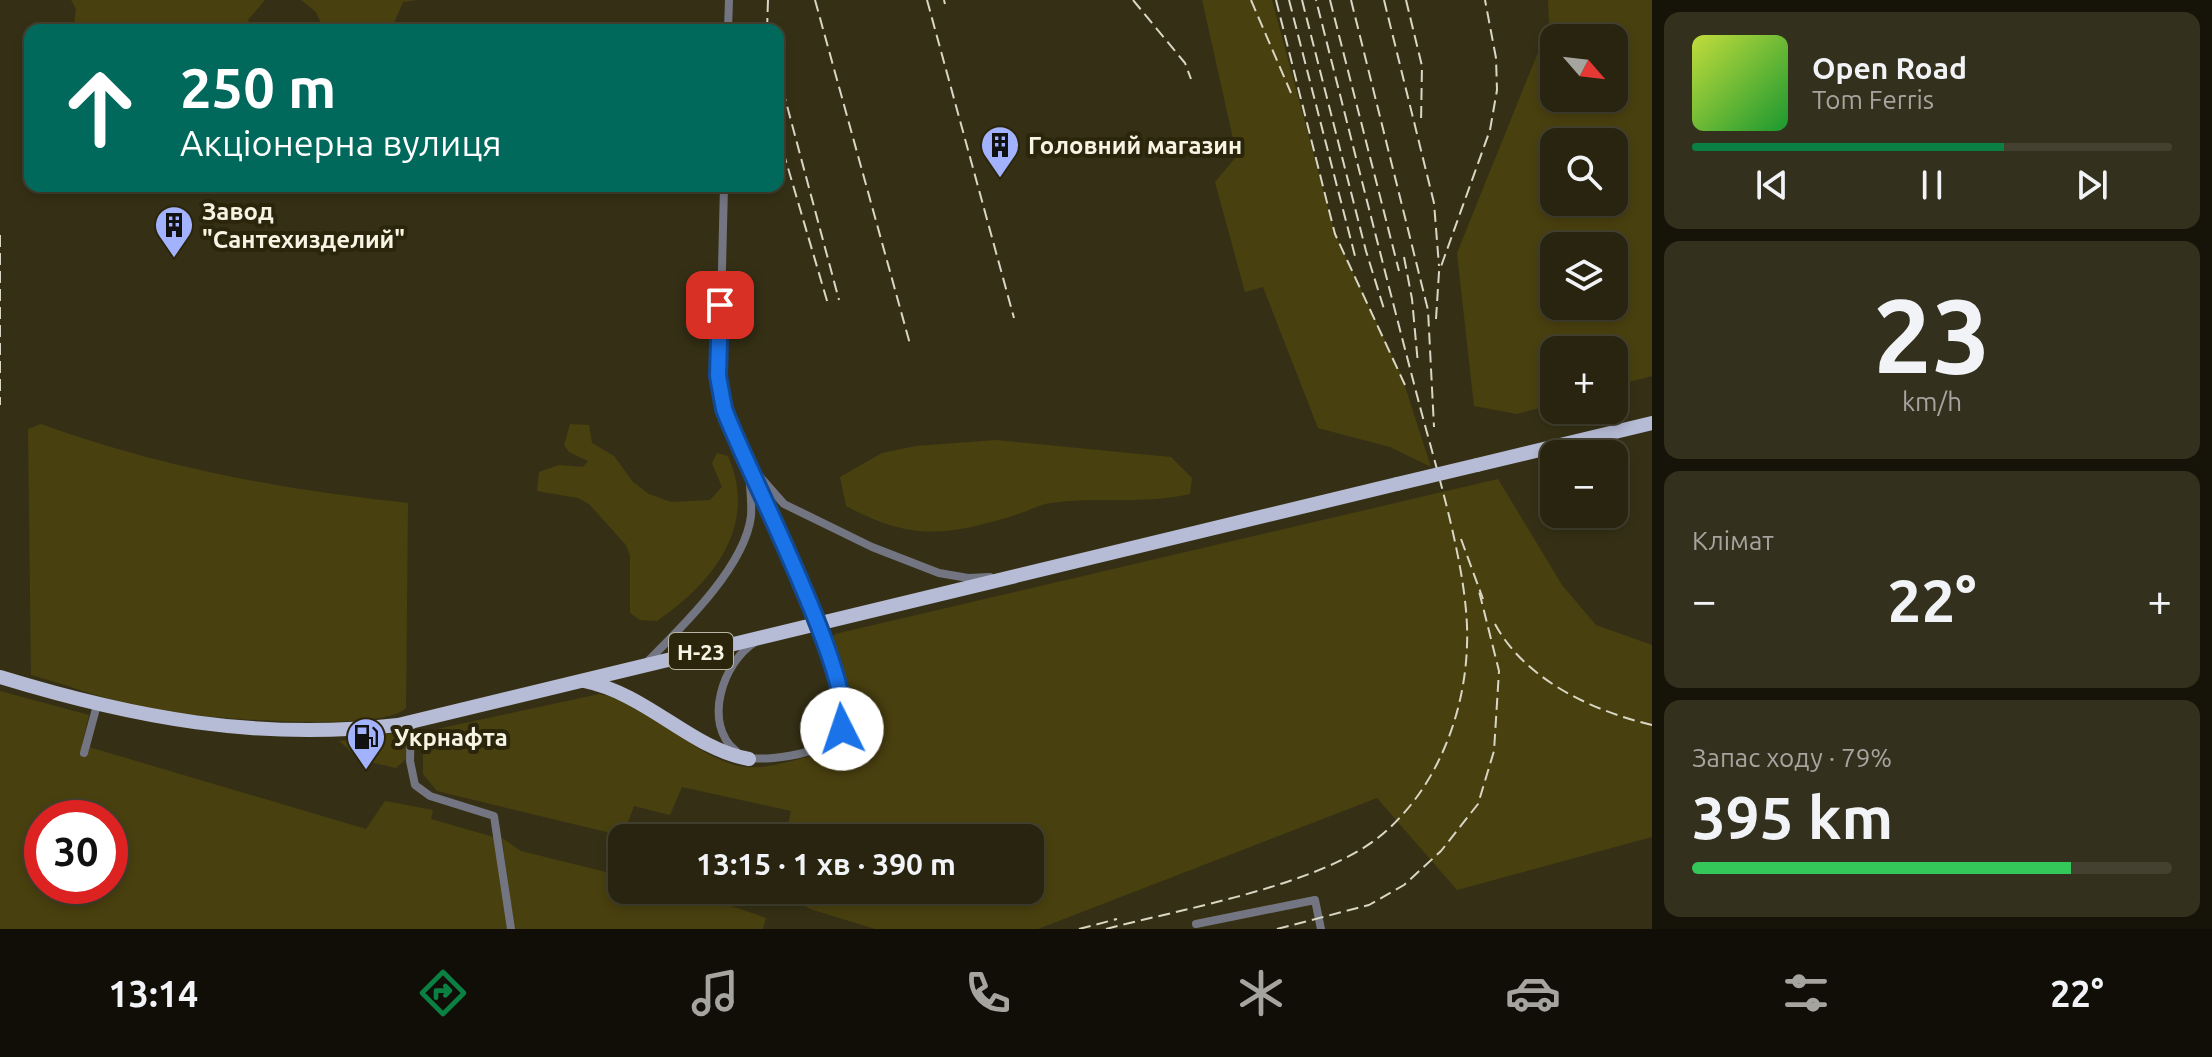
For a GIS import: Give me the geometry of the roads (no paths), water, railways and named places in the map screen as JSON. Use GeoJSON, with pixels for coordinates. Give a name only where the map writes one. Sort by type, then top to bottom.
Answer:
{"type":"FeatureCollection","features":[{"type":"Feature","properties":{"kind":"main road","name":"Н-23"},"geometry":{"type":"LineString","coordinates":[[0,677],[97,705],[161,719],[250,728],[351,729],[411,722],[1652,423]]}},
{"type":"Feature","properties":{"kind":"main road"},"geometry":{"type":"LineString","coordinates":[[580,681],[621,691],[714,747],[749,759]]}},
{"type":"Feature","properties":{"kind":"street"},"geometry":{"type":"LineString","coordinates":[[728,24],[729,0]]}},
{"type":"Feature","properties":{"kind":"street"},"geometry":{"type":"LineString","coordinates":[[724,192],[719,390],[730,426],[749,463],[830,657],[844,710],[844,726],[838,735],[814,750],[749,759],[725,740],[721,728],[720,698],[734,662],[749,646],[766,636]]}},
{"type":"Feature","properties":{"kind":"street"},"geometry":{"type":"LineString","coordinates":[[749,463],[772,492],[798,513],[907,562],[955,577],[1021,574]]}},
{"type":"Feature","properties":{"kind":"street"},"geometry":{"type":"LineString","coordinates":[[645,664],[684,625],[737,554],[751,518],[749,463]]}},
{"type":"Feature","properties":{"kind":"street"},"geometry":{"type":"LineString","coordinates":[[84,753],[97,705]]}},
{"type":"Feature","properties":{"kind":"street"},"geometry":{"type":"LineString","coordinates":[[411,722],[410,761],[415,785],[430,796],[494,816],[511,929]]}},
{"type":"Feature","properties":{"kind":"street"},"geometry":{"type":"LineString","coordinates":[[1196,924],[1315,900],[1321,929]]}},
{"type":"Feature","properties":{"kind":"railway"},"geometry":{"type":"LineString","coordinates":[[767,24],[768,0]]}},
{"type":"Feature","properties":{"kind":"railway"},"geometry":{"type":"LineString","coordinates":[[815,0],[910,344]]}},
{"type":"Feature","properties":{"kind":"railway"},"geometry":{"type":"LineString","coordinates":[[927,0],[1014,318]]}},
{"type":"Feature","properties":{"kind":"railway"},"geometry":{"type":"LineString","coordinates":[[944,0],[945,4]]}},
{"type":"Feature","properties":{"kind":"railway"},"geometry":{"type":"LineString","coordinates":[[1133,0],[1185,63],[1191,79]]}},
{"type":"Feature","properties":{"kind":"railway"},"geometry":{"type":"LineString","coordinates":[[1251,0],[1291,93]]}},
{"type":"Feature","properties":{"kind":"railway"},"geometry":{"type":"LineString","coordinates":[[1276,0],[1335,234],[1405,385]]}},
{"type":"Feature","properties":{"kind":"railway"},"geometry":{"type":"LineString","coordinates":[[1289,0],[1355,256]]}},
{"type":"Feature","properties":{"kind":"railway"},"geometry":{"type":"LineString","coordinates":[[1302,0],[1366,251],[1384,309]]}},
{"type":"Feature","properties":{"kind":"railway"},"geometry":{"type":"LineString","coordinates":[[1106,929],[1249,894],[1321,869],[1353,854],[1379,837],[1416,798],[1443,751],[1460,699],[1465,672],[1467,617],[1458,556],[1316,0]]}},
{"type":"Feature","properties":{"kind":"railway"},"geometry":{"type":"LineString","coordinates":[[1330,0],[1399,271]]}},
{"type":"Feature","properties":{"kind":"railway"},"geometry":{"type":"LineString","coordinates":[[1351,0],[1428,310],[1434,427]]}},
{"type":"Feature","properties":{"kind":"railway"},"geometry":{"type":"LineString","coordinates":[[1384,0],[1434,203],[1439,266]]}},
{"type":"Feature","properties":{"kind":"railway"},"geometry":{"type":"LineString","coordinates":[[1406,0],[1422,66],[1421,123]]}},
{"type":"Feature","properties":{"kind":"railway"},"geometry":{"type":"LineString","coordinates":[[1436,319],[1439,272],[1490,130],[1497,90],[1496,58],[1485,0]]}},
{"type":"Feature","properties":{"kind":"railway"},"geometry":{"type":"LineString","coordinates":[[784,94],[839,300]]}},
{"type":"Feature","properties":{"kind":"railway"},"geometry":{"type":"LineString","coordinates":[[784,154],[828,304]]}},
{"type":"Feature","properties":{"kind":"railway"},"geometry":{"type":"LineString","coordinates":[[0,235],[0,405]]}},
{"type":"Feature","properties":{"kind":"railway"},"geometry":{"type":"LineString","coordinates":[[1404,257],[1412,299],[1418,364]]}},
{"type":"Feature","properties":{"kind":"railway"},"geometry":{"type":"LineString","coordinates":[[1461,539],[1483,599]]}},
{"type":"Feature","properties":{"kind":"railway"},"geometry":{"type":"LineString","coordinates":[[1277,929],[1369,905],[1404,885],[1441,851],[1478,804],[1494,751],[1499,671],[1479,591]]}},
{"type":"Feature","properties":{"kind":"railway"},"geometry":{"type":"LineString","coordinates":[[1495,624],[1508,644],[1542,677],[1584,702],[1652,725]]}},
{"type":"Feature","properties":{"kind":"railway"},"geometry":{"type":"LineString","coordinates":[[1079,929],[1117,919]]}},
{"type":"Feature","properties":{"kind":"place","name":"Головний магазин"},"geometry":{"type":"Point","coordinates":[1000,179]}},
{"type":"Feature","properties":{"kind":"place","name":"Завод \"Сантехизделий\""},"geometry":{"type":"Point","coordinates":[174,259]}},
{"type":"Feature","properties":{"kind":"place","name":"Укрнафта"},"geometry":{"type":"Point","coordinates":[366,771]}}]}
